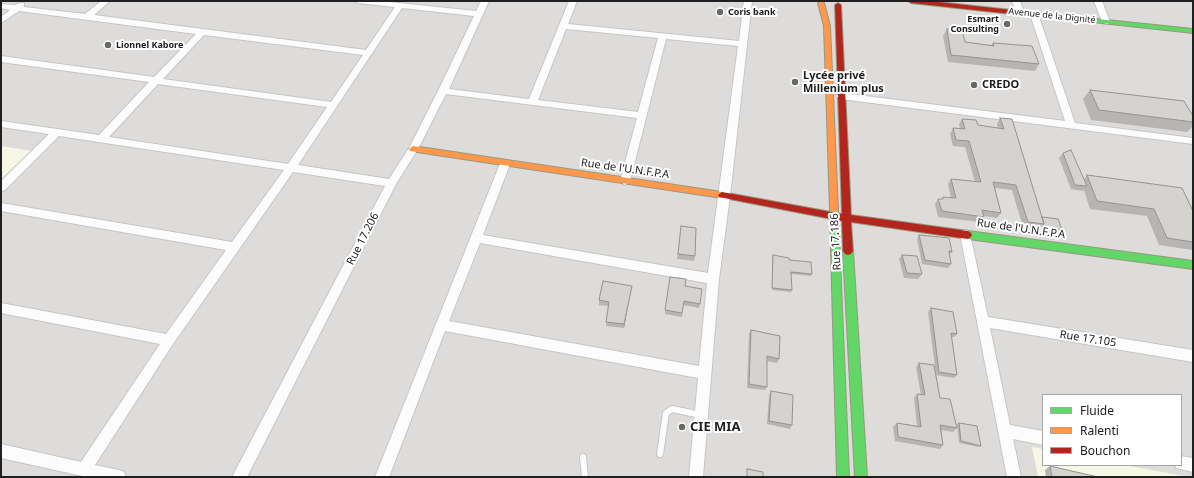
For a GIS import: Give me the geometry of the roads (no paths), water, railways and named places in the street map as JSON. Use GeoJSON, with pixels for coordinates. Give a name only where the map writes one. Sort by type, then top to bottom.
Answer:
{"type":"FeatureCollection","features":[{"type":"Feature","properties":{"kind":"main road","name":"Avenue de la Dignité"},"geometry":{"type":"LineString","coordinates":[[911,1],[942,3],[1020,13],[1193,31]]}},
{"type":"Feature","properties":{"kind":"main road","name":"Rue 17.186"},"geometry":{"type":"LineString","coordinates":[[819,2],[841,4],[841,96],[846,218],[861,477]]}},
{"type":"Feature","properties":{"kind":"main road"},"geometry":{"type":"LineString","coordinates":[[819,2],[827,26],[843,477]]}},
{"type":"Feature","properties":{"kind":"main road","name":"Rue de l'U.N.F.P.A"},"geometry":{"type":"LineString","coordinates":[[413,149],[725,196],[846,218],[1193,265]]}},
{"type":"Feature","properties":{"kind":"street"},"geometry":{"type":"LineString","coordinates":[[1,21],[26,1]]}},
{"type":"Feature","properties":{"kind":"street"},"geometry":{"type":"LineString","coordinates":[[88,16],[106,1]]}},
{"type":"Feature","properties":{"kind":"street"},"geometry":{"type":"LineString","coordinates":[[358,1],[478,14]]}},
{"type":"Feature","properties":{"kind":"street","name":"Rue 17.206"},"geometry":{"type":"LineString","coordinates":[[239,477],[392,183],[413,149],[443,91],[485,1]]}},
{"type":"Feature","properties":{"kind":"street"},"geometry":{"type":"LineString","coordinates":[[532,103],[573,1]]}},
{"type":"Feature","properties":{"kind":"street"},"geometry":{"type":"LineString","coordinates":[[696,477],[713,279],[725,196],[748,1]]}},
{"type":"Feature","properties":{"kind":"street"},"geometry":{"type":"LineString","coordinates":[[1016,1],[1020,13]]}},
{"type":"Feature","properties":{"kind":"street"},"geometry":{"type":"LineString","coordinates":[[1098,1],[1106,22]]}},
{"type":"Feature","properties":{"kind":"street"},"geometry":{"type":"LineString","coordinates":[[1,6],[367,53]]}},
{"type":"Feature","properties":{"kind":"street"},"geometry":{"type":"LineString","coordinates":[[84,469],[169,340],[290,169],[400,6]]}},
{"type":"Feature","properties":{"kind":"street"},"geometry":{"type":"LineString","coordinates":[[1034,14],[1071,126]]}},
{"type":"Feature","properties":{"kind":"street"},"geometry":{"type":"LineString","coordinates":[[564,26],[743,44]]}},
{"type":"Feature","properties":{"kind":"street"},"geometry":{"type":"LineString","coordinates":[[101,139],[203,31]]}},
{"type":"Feature","properties":{"kind":"street"},"geometry":{"type":"LineString","coordinates":[[625,181],[663,36]]}},
{"type":"Feature","properties":{"kind":"street"},"geometry":{"type":"LineString","coordinates":[[1,59],[332,105]]}},
{"type":"Feature","properties":{"kind":"street"},"geometry":{"type":"LineString","coordinates":[[443,91],[643,116]]}},
{"type":"Feature","properties":{"kind":"street"},"geometry":{"type":"LineString","coordinates":[[841,96],[1193,141]]}},
{"type":"Feature","properties":{"kind":"street"},"geometry":{"type":"LineString","coordinates":[[1,124],[290,169],[392,183]]}},
{"type":"Feature","properties":{"kind":"street"},"geometry":{"type":"LineString","coordinates":[[1,187],[56,133]]}},
{"type":"Feature","properties":{"kind":"street"},"geometry":{"type":"LineString","coordinates":[[382,477],[440,325],[505,164]]}},
{"type":"Feature","properties":{"kind":"street"},"geometry":{"type":"LineString","coordinates":[[1,207],[235,247]]}},
{"type":"Feature","properties":{"kind":"street"},"geometry":{"type":"LineString","coordinates":[[965,234],[984,322],[1014,477]]}},
{"type":"Feature","properties":{"kind":"street"},"geometry":{"type":"LineString","coordinates":[[476,238],[713,279]]}},
{"type":"Feature","properties":{"kind":"street"},"geometry":{"type":"LineString","coordinates":[[1,308],[169,340]]}},
{"type":"Feature","properties":{"kind":"street","name":"Rue 17.105"},"geometry":{"type":"LineString","coordinates":[[984,322],[1193,356]]}},
{"type":"Feature","properties":{"kind":"street"},"geometry":{"type":"LineString","coordinates":[[440,325],[704,374]]}},
{"type":"Feature","properties":{"kind":"street"},"geometry":{"type":"LineString","coordinates":[[1005,431],[1042,438]]}},
{"type":"Feature","properties":{"kind":"street"},"geometry":{"type":"LineString","coordinates":[[1,451],[119,477]]}},
{"type":"Feature","properties":{"kind":"street"},"geometry":{"type":"LineString","coordinates":[[1182,463],[1193,465]]}},
{"type":"Feature","properties":{"kind":"lane"},"geometry":{"type":"LineString","coordinates":[[660,454],[666,413],[672,410],[701,415]]}},
{"type":"Feature","properties":{"kind":"lane"},"geometry":{"type":"LineString","coordinates":[[584,457],[585,477]]}},
{"type":"Feature","properties":{"kind":"place","name":"Coris bank"},"geometry":{"type":"Point","coordinates":[720,12]}},
{"type":"Feature","properties":{"kind":"place","name":"Esmart Consulting"},"geometry":{"type":"Point","coordinates":[1007,24]}},
{"type":"Feature","properties":{"kind":"place","name":"Lionnel Kabore"},"geometry":{"type":"Point","coordinates":[108,45]}},
{"type":"Feature","properties":{"kind":"place","name":"Lycée privé Millenium plus"},"geometry":{"type":"Point","coordinates":[795,82]}},
{"type":"Feature","properties":{"kind":"place","name":"CREDO"},"geometry":{"type":"Point","coordinates":[974,85]}},
{"type":"Feature","properties":{"kind":"place","name":"CIE MIA"},"geometry":{"type":"Point","coordinates":[682,427]}}]}
